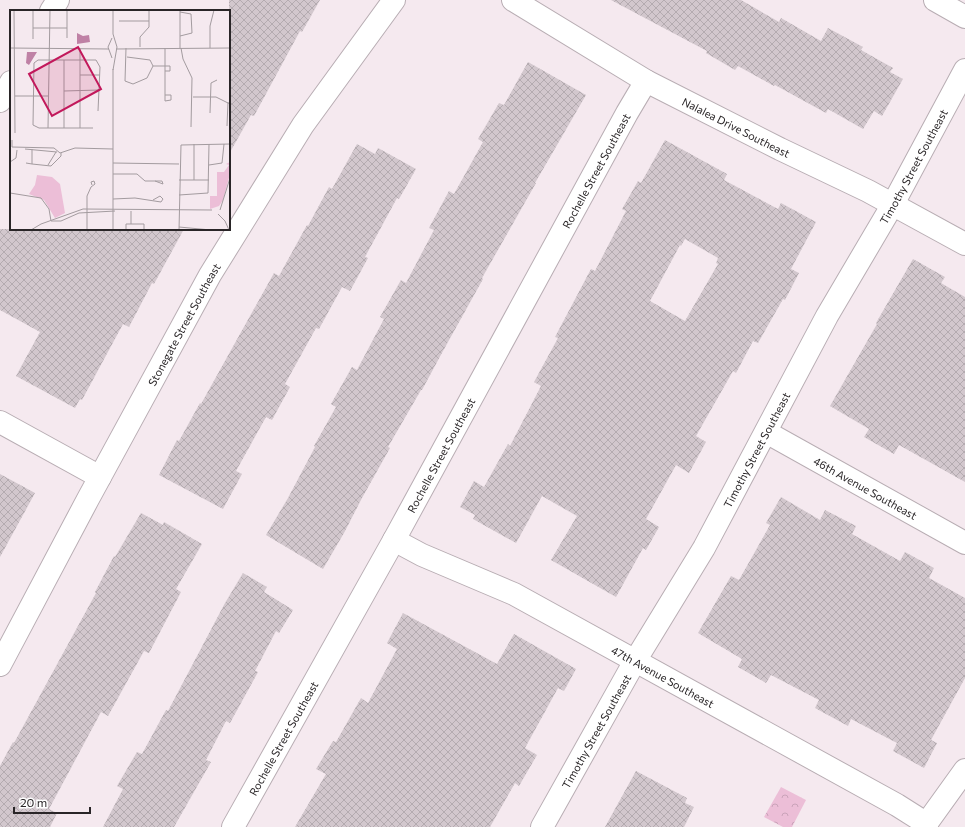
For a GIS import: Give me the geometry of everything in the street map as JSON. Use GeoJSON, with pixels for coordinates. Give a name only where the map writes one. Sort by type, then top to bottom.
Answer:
{"type":"FeatureCollection","features":[{"type":"Feature","properties":{"kind":"street"},"geometry":{"type":"LineString","coordinates":[[52,10],[58,0]]}},
{"type":"Feature","properties":{"kind":"street","name":"Stonegate Street Southeast"},"geometry":{"type":"LineString","coordinates":[[0,665],[210,275],[303,125],[394,0]]}},
{"type":"Feature","properties":{"kind":"street","name":"Nalalea Drive Southeast"},"geometry":{"type":"LineString","coordinates":[[513,0],[646,81],[780,149],[845,179],[965,244]]}},
{"type":"Feature","properties":{"kind":"street"},"geometry":{"type":"LineString","coordinates":[[935,0],[965,17]]}},
{"type":"Feature","properties":{"kind":"street","name":"Timothy Street Southeast"},"geometry":{"type":"LineString","coordinates":[[542,827],[635,661],[704,548],[827,316],[893,204],[965,70]]}},
{"type":"Feature","properties":{"kind":"street","name":"Rochelle Street Southeast"},"geometry":{"type":"LineString","coordinates":[[233,827],[394,540],[615,134],[646,81]]}},
{"type":"Feature","properties":{"kind":"street"},"geometry":{"type":"LineString","coordinates":[[0,101],[10,84]]}},
{"type":"Feature","properties":{"kind":"street"},"geometry":{"type":"LineString","coordinates":[[0,422],[100,477]]}},
{"type":"Feature","properties":{"kind":"street","name":"46th Avenue Southeast"},"geometry":{"type":"LineString","coordinates":[[766,432],[965,543]]}},
{"type":"Feature","properties":{"kind":"street","name":"47th Avenue Southeast"},"geometry":{"type":"LineString","coordinates":[[394,540],[422,555],[514,594],[890,801],[926,825]]}},
{"type":"Feature","properties":{"kind":"street"},"geometry":{"type":"LineString","coordinates":[[926,825],[965,770]]}},
{"type":"Feature","properties":{"kind":"green space"},"geometry":{"type":"Polygon","coordinates":[[[781,787],[806,800],[792,827],[783,827],[764,817],[781,787]]]}},
{"type":"Feature","properties":{"kind":"building"},"geometry":{"type":"Polygon","coordinates":[[[229,0],[320,0],[302,32],[300,31],[254,116],[251,115],[230,152],[230,10],[229,0]]]}},
{"type":"Feature","properties":{"kind":"building"},"geometry":{"type":"Polygon","coordinates":[[[611,0],[741,0],[779,22],[781,18],[821,41],[828,28],[863,47],[861,50],[893,68],[890,72],[903,79],[882,116],[874,111],[863,129],[828,109],[826,113],[738,66],[735,70],[706,53],[707,51],[611,0]]]}},
{"type":"Feature","properties":{"kind":"building"},"geometry":{"type":"Polygon","coordinates":[[[528,62],[586,95],[482,278],[483,279],[422,390],[388,447],[390,448],[323,569],[266,535],[288,498],[315,447],[314,446],[336,407],[331,404],[352,367],[357,370],[384,319],[380,317],[401,280],[406,283],[434,230],[429,228],[449,191],[454,194],[483,142],[478,139],[499,103],[504,105],[528,62]]]}},
{"type":"Feature","properties":{"kind":"building"},"geometry":{"type":"Polygon","coordinates":[[[665,140],[727,174],[724,180],[778,209],[781,203],[816,222],[791,269],[799,273],[785,300],[783,299],[758,343],[753,341],[736,373],[733,371],[696,436],[706,442],[689,473],[676,465],[646,519],[659,527],[646,550],[643,548],[616,597],[551,560],[577,516],[542,496],[516,543],[473,519],[475,515],[460,507],[474,481],[484,487],[508,444],[510,446],[541,386],[534,382],[558,338],[555,337],[591,269],[595,271],[626,211],[622,209],[638,181],[641,183],[665,140]],[[685,239],[681,246],[680,245],[650,301],[685,321],[718,264],[716,263],[718,258],[685,239]]]}},
{"type":"Feature","properties":{"kind":"building"},"geometry":{"type":"Polygon","coordinates":[[[357,144],[375,154],[378,148],[416,169],[399,199],[397,198],[365,257],[368,258],[350,291],[342,287],[319,329],[316,328],[285,384],[290,387],[272,420],[266,417],[236,471],[242,474],[223,509],[159,475],[177,440],[179,441],[200,403],[201,404],[274,273],[279,276],[329,187],[332,189],[357,144]]]}},
{"type":"Feature","properties":{"kind":"building"},"geometry":{"type":"Polygon","coordinates":[[[0,229],[183,230],[154,284],[152,283],[129,327],[123,324],[82,400],[80,399],[75,408],[16,376],[40,332],[0,310],[0,229]]]}},
{"type":"Feature","properties":{"kind":"building"},"geometry":{"type":"Polygon","coordinates":[[[913,259],[945,277],[941,283],[965,297],[965,482],[899,445],[894,454],[864,437],[869,429],[830,406],[913,259]]]}},
{"type":"Feature","properties":{"kind":"building"},"geometry":{"type":"Polygon","coordinates":[[[0,474],[35,493],[0,557],[0,474]]]}},
{"type":"Feature","properties":{"kind":"building"},"geometry":{"type":"Polygon","coordinates":[[[781,497],[820,520],[825,510],[856,526],[852,534],[900,561],[905,552],[934,568],[929,578],[965,598],[965,678],[931,740],[937,743],[924,768],[893,751],[897,743],[851,719],[848,726],[815,708],[819,700],[771,675],[766,683],[738,667],[742,659],[698,633],[731,576],[739,580],[770,525],[766,523],[781,497]]]}},
{"type":"Feature","properties":{"kind":"building"},"geometry":{"type":"Polygon","coordinates":[[[141,513],[163,525],[164,522],[202,544],[176,589],[181,592],[149,653],[144,651],[108,716],[101,712],[49,809],[57,813],[50,827],[0,827],[0,766],[96,593],[95,592],[114,556],[115,557],[141,513]]]}},
{"type":"Feature","properties":{"kind":"building"},"geometry":{"type":"Polygon","coordinates":[[[243,573],[267,587],[264,592],[293,610],[279,633],[276,631],[255,671],[258,672],[230,723],[226,721],[206,760],[211,762],[174,827],[103,827],[123,789],[117,786],[137,752],[142,754],[166,710],[168,711],[225,603],[243,573]]]}},
{"type":"Feature","properties":{"kind":"building"},"geometry":{"type":"Polygon","coordinates":[[[403,613],[497,664],[514,634],[576,669],[564,691],[558,688],[525,748],[537,755],[519,786],[515,783],[490,827],[295,827],[326,774],[316,769],[333,741],[336,742],[361,698],[368,703],[397,649],[387,643],[403,613]]]}},
{"type":"Feature","properties":{"kind":"building"},"geometry":{"type":"Polygon","coordinates":[[[636,771],[687,798],[685,803],[694,807],[684,827],[605,827],[636,771]]]}}]}
